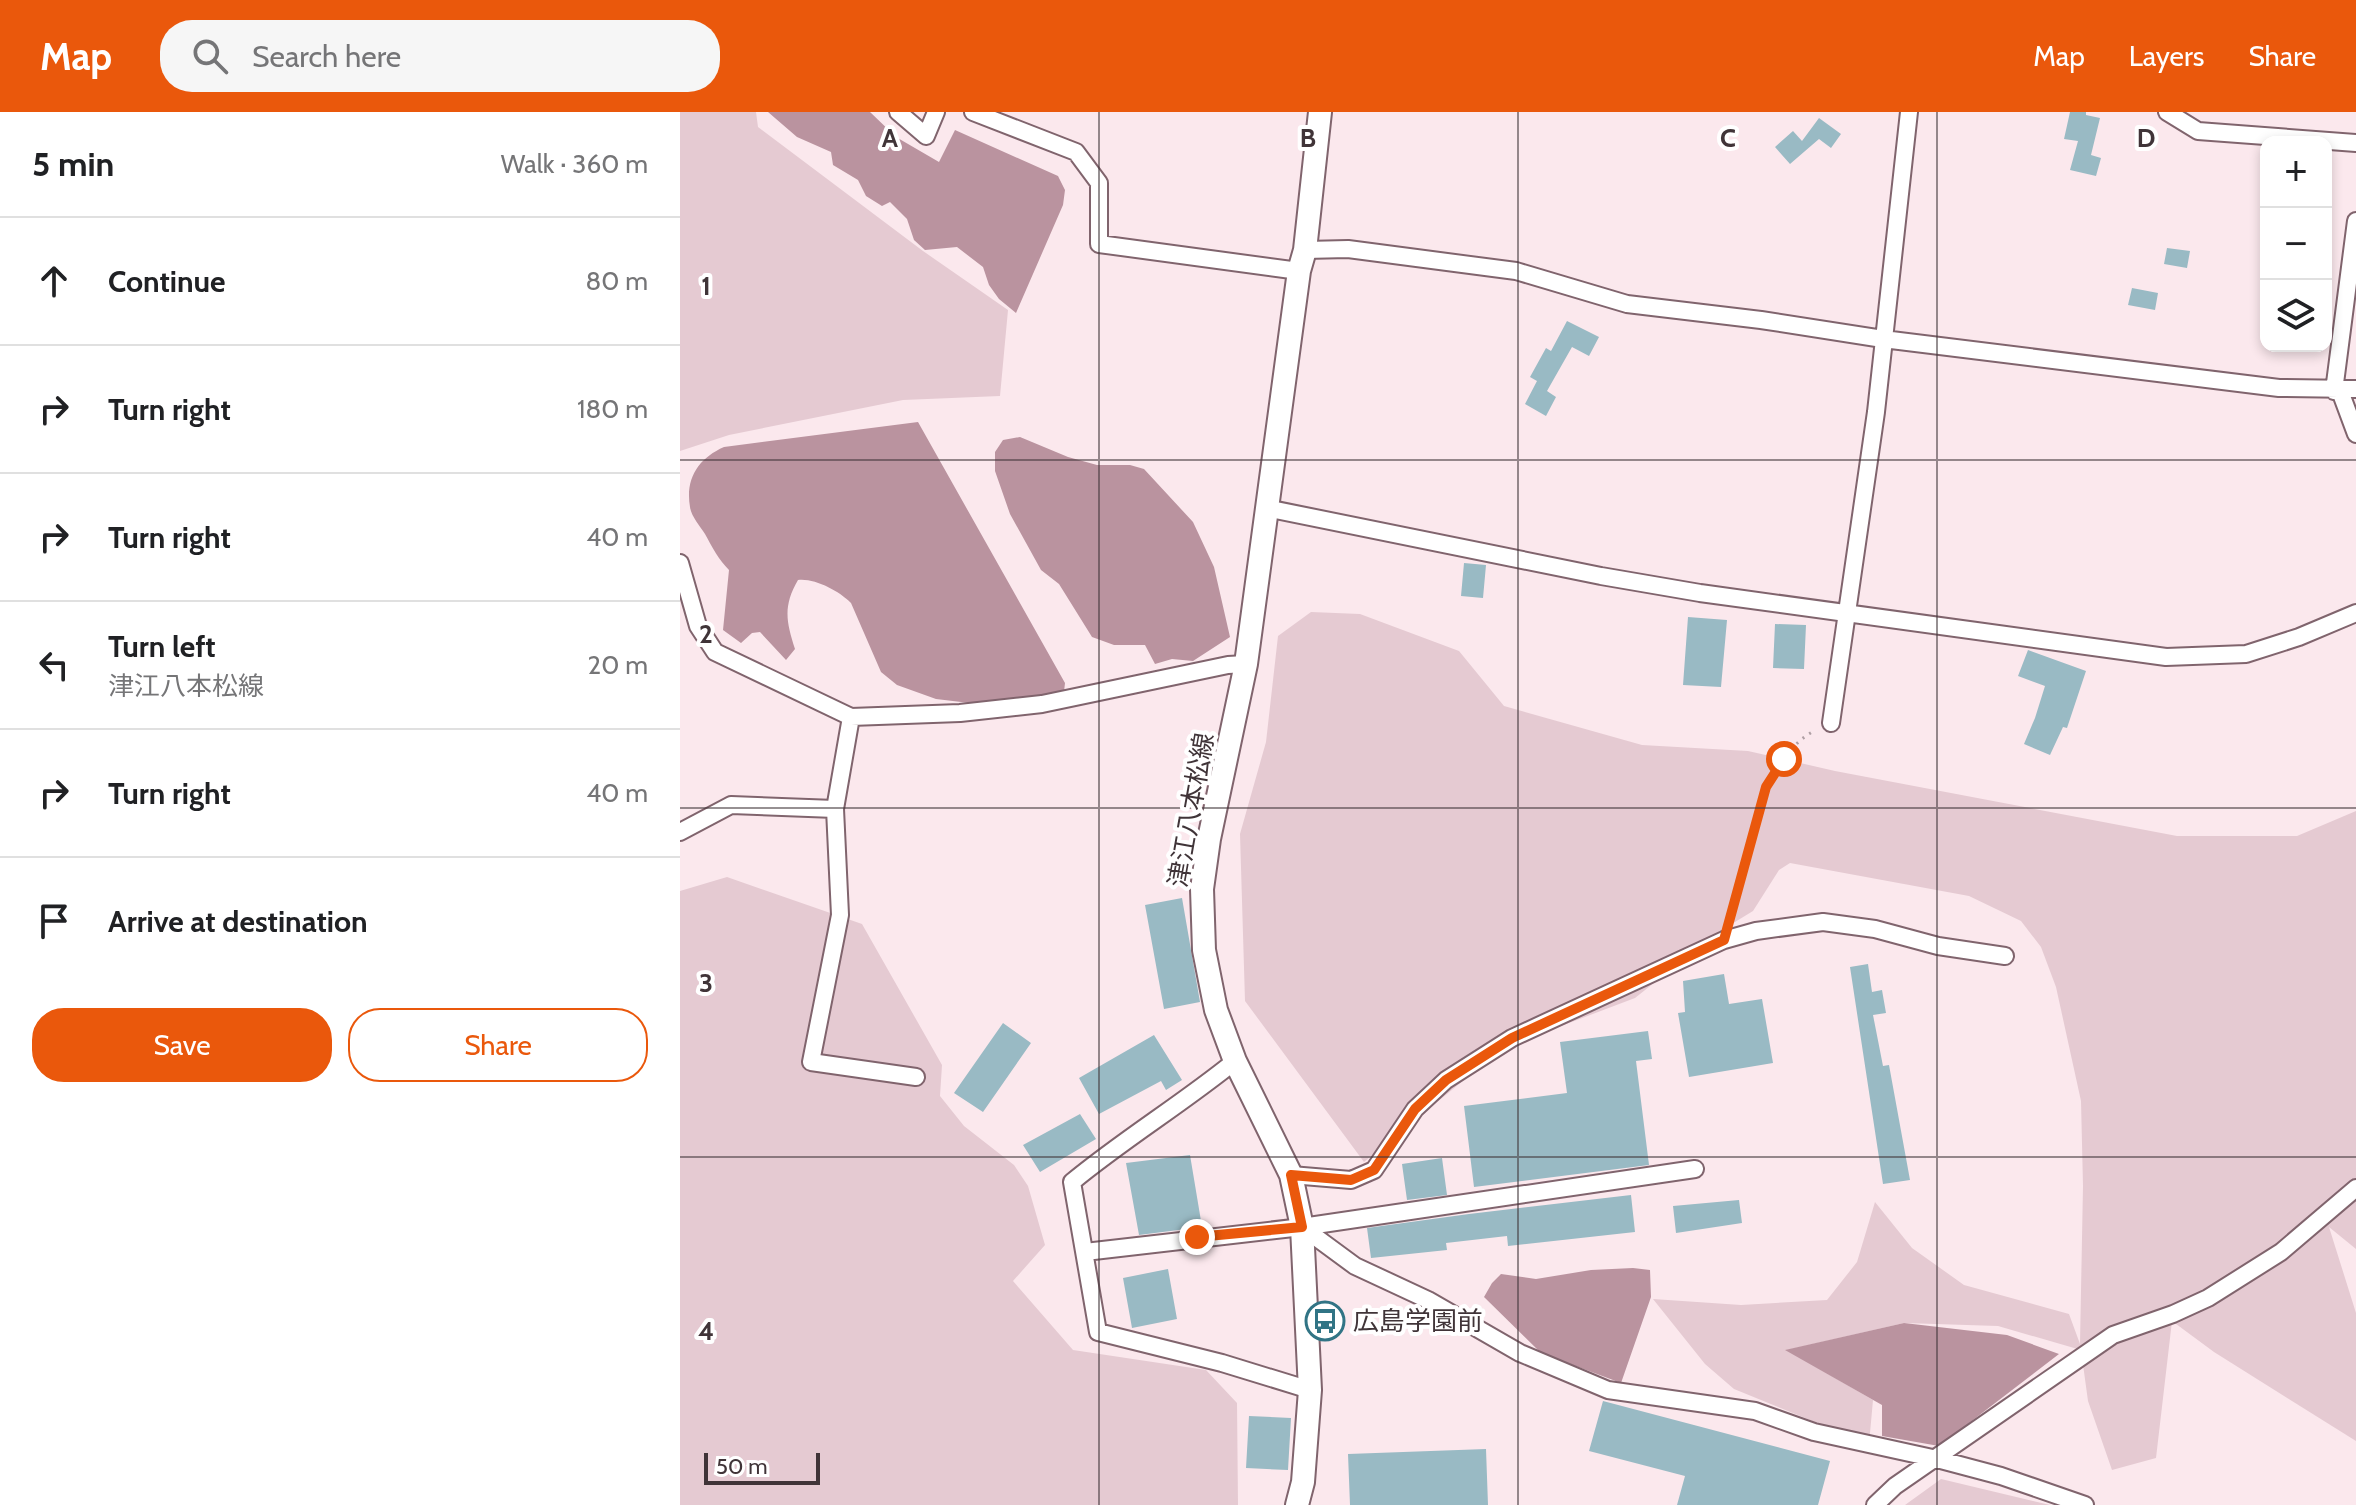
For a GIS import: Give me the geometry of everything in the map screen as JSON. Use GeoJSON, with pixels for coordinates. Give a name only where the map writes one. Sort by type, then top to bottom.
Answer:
{"type":"FeatureCollection","features":[{"type":"Feature","properties":{"kind":"main road","name":"津江八本松線"},"geometry":{"type":"LineString","coordinates":[[1297,1505],[1303,1482],[1310,1390],[1302,1227],[1291,1175],[1235,1061],[1216,1010],[1204,950],[1202,889],[1209,839],[1246,664],[1320,112]]}},
{"type":"Feature","properties":{"kind":"street"},"geometry":{"type":"LineString","coordinates":[[898,112],[926,136],[936,112]]}},
{"type":"Feature","properties":{"kind":"street"},"geometry":{"type":"LineString","coordinates":[[973,112],[1076,152],[1099,183],[1099,244],[1302,261],[1348,249],[1516,271],[1627,304],[2279,388],[2344,390]]}},
{"type":"Feature","properties":{"kind":"street"},"geometry":{"type":"LineString","coordinates":[[1831,723],[1876,412],[1909,112]]}},
{"type":"Feature","properties":{"kind":"street"},"geometry":{"type":"LineString","coordinates":[[2167,112],[2198,131],[2356,143]]}},
{"type":"Feature","properties":{"kind":"street"},"geometry":{"type":"LineString","coordinates":[[2356,221],[2344,390],[2356,434]]}},
{"type":"Feature","properties":{"kind":"street"},"geometry":{"type":"LineString","coordinates":[[1266,508],[1700,593],[2166,657],[2246,654],[2299,637],[2356,613]]}},
{"type":"Feature","properties":{"kind":"street"},"geometry":{"type":"LineString","coordinates":[[680,563],[698,626],[715,652],[851,717],[960,713],[1042,704],[1228,665],[1246,664]]}},
{"type":"Feature","properties":{"kind":"street"},"geometry":{"type":"LineString","coordinates":[[851,717],[835,809],[840,915],[811,1062],[916,1077]]}},
{"type":"Feature","properties":{"kind":"street"},"geometry":{"type":"LineString","coordinates":[[680,832],[731,805],[835,809]]}},
{"type":"Feature","properties":{"kind":"street"},"geometry":{"type":"LineString","coordinates":[[1291,1175],[1351,1180],[1374,1170],[1415,1109],[1446,1080],[1512,1038],[1724,940],[1756,931],[1823,922],[1875,929],[1938,946],[2005,956]]}},
{"type":"Feature","properties":{"kind":"street"},"geometry":{"type":"LineString","coordinates":[[1235,1061],[1118,1144],[1072,1182],[1098,1332],[1222,1363],[1310,1390]]}},
{"type":"Feature","properties":{"kind":"street"},"geometry":{"type":"LineString","coordinates":[[1085,1252],[1302,1227],[1695,1169]]}},
{"type":"Feature","properties":{"kind":"street"},"geometry":{"type":"LineString","coordinates":[[1875,1505],[1895,1486],[2113,1335],[2208,1298],[2281,1252],[2356,1188]]}},
{"type":"Feature","properties":{"kind":"street"},"geometry":{"type":"LineString","coordinates":[[1302,1227],[1355,1266],[1428,1300],[1520,1353],[1608,1390],[1755,1411],[1814,1432],[1937,1459],[2056,1499],[2085,1505]]}},
{"type":"Feature","properties":{"kind":"path"},"geometry":{"type":"LineString","coordinates":[[1724,940],[1766,787],[1784,759],[1805,736],[1831,723]]}},
{"type":"Feature","properties":{"kind":"shaded area"},"geometry":{"type":"Polygon","coordinates":[[[680,112],[756,112],[758,127],[923,251],[1008,310],[1000,396],[903,400],[729,435],[680,451],[680,112]]]}},
{"type":"Feature","properties":{"kind":"shaded area"},"geometry":{"type":"Polygon","coordinates":[[[768,112],[870,112],[896,137],[939,162],[955,130],[1058,176],[1065,190],[1063,205],[1016,313],[999,299],[989,285],[983,267],[957,247],[925,250],[914,240],[907,219],[890,202],[882,206],[866,196],[858,180],[833,165],[831,152],[797,137],[768,112]]]}},
{"type":"Feature","properties":{"kind":"shaded area"},"geometry":{"type":"Polygon","coordinates":[[[918,422],[1065,683],[1064,692],[978,704],[936,699],[897,685],[881,672],[851,603],[833,590],[812,581],[798,580],[790,598],[788,622],[795,649],[786,660],[760,632],[752,633],[741,643],[723,630],[729,570],[690,507],[692,478],[701,463],[724,447],[918,422]]]}},
{"type":"Feature","properties":{"kind":"shaded area"},"geometry":{"type":"Polygon","coordinates":[[[1020,437],[1097,465],[1130,465],[1144,469],[1193,522],[1214,567],[1230,637],[1193,661],[1172,659],[1155,664],[1145,645],[1114,645],[1092,637],[1059,584],[1041,570],[1010,514],[995,471],[995,452],[1003,440],[1020,437]]]}},
{"type":"Feature","properties":{"kind":"shaded area"},"geometry":{"type":"Polygon","coordinates":[[[1311,612],[1360,614],[1459,651],[1504,706],[1642,745],[1748,751],[1835,771],[2177,836],[2297,836],[2356,811],[2356,1249],[2329,1227],[2356,1313],[2356,1441],[2214,1352],[2172,1321],[2156,1458],[2112,1470],[2088,1401],[2081,1350],[1998,1326],[1904,1323],[1787,1350],[1873,1400],[1869,1444],[1734,1389],[1705,1364],[1653,1299],[1741,1305],[1827,1300],[1857,1262],[1875,1202],[1912,1248],[1964,1285],[2069,1314],[2080,1344],[2081,1101],[2056,987],[2041,947],[2021,921],[1969,896],[1790,863],[1779,870],[1753,911],[1717,933],[1635,998],[1503,1048],[1364,1162],[1245,1001],[1240,834],[1266,742],[1278,636],[1311,612]]]}},
{"type":"Feature","properties":{"kind":"shaded area"},"geometry":{"type":"Polygon","coordinates":[[[727,877],[862,924],[942,1065],[940,1096],[964,1126],[1014,1165],[1028,1186],[1045,1245],[1013,1281],[1073,1350],[1206,1370],[1237,1403],[1238,1505],[680,1505],[680,891],[727,877]]]}},
{"type":"Feature","properties":{"kind":"shaded area"},"geometry":{"type":"Polygon","coordinates":[[[1591,1270],[1650,1270],[1651,1297],[1621,1383],[1541,1353],[1484,1297],[1501,1274],[1536,1279],[1591,1270]]]}},
{"type":"Feature","properties":{"kind":"shaded area"},"geometry":{"type":"Polygon","coordinates":[[[1904,1323],[2007,1335],[2059,1354],[1939,1446],[1882,1436],[1882,1405],[1785,1350],[1904,1323]]]}},
{"type":"Feature","properties":{"kind":"shaded area"},"geometry":{"type":"Polygon","coordinates":[[[1941,1479],[2050,1505],[1905,1505],[1941,1479]]]}},
{"type":"Feature","properties":{"kind":"building"},"geometry":{"type":"Polygon","coordinates":[[[2070,112],[2086,112],[2086,115],[2100,118],[2091,155],[2101,158],[2096,176],[2070,170],[2078,141],[2064,139],[2070,112]]]}},
{"type":"Feature","properties":{"kind":"building"},"geometry":{"type":"Polygon","coordinates":[[[1819,118],[1841,134],[1831,148],[1819,139],[1790,164],[1775,147],[1793,131],[1802,141],[1819,118]]]}},
{"type":"Feature","properties":{"kind":"building"},"geometry":{"type":"Polygon","coordinates":[[[2167,248],[2190,251],[2187,268],[2164,264],[2167,248]]]}},
{"type":"Feature","properties":{"kind":"building"},"geometry":{"type":"Polygon","coordinates":[[[2132,288],[2158,293],[2155,310],[2128,305],[2132,288]]]}},
{"type":"Feature","properties":{"kind":"building"},"geometry":{"type":"Polygon","coordinates":[[[1567,321],[1599,337],[1589,356],[1572,347],[1547,391],[1556,397],[1546,416],[1525,404],[1537,381],[1530,377],[1546,348],[1551,351],[1567,321]]]}},
{"type":"Feature","properties":{"kind":"building"},"geometry":{"type":"Polygon","coordinates":[[[1464,563],[1486,565],[1483,598],[1461,596],[1464,563]]]}},
{"type":"Feature","properties":{"kind":"building"},"geometry":{"type":"Polygon","coordinates":[[[1688,617],[1727,620],[1721,687],[1683,685],[1688,617]]]}},
{"type":"Feature","properties":{"kind":"building"},"geometry":{"type":"Polygon","coordinates":[[[1775,624],[1806,625],[1804,669],[1773,668],[1775,624]]]}},
{"type":"Feature","properties":{"kind":"building"},"geometry":{"type":"Polygon","coordinates":[[[2028,650],[2086,671],[2067,728],[2063,727],[2050,755],[2024,744],[2045,686],[2018,676],[2028,650]]]}},
{"type":"Feature","properties":{"kind":"building"},"geometry":{"type":"Polygon","coordinates":[[[1182,898],[1200,1002],[1164,1009],[1145,905],[1182,898]]]}},
{"type":"Feature","properties":{"kind":"building"},"geometry":{"type":"Polygon","coordinates":[[[1868,964],[1872,992],[1882,990],[1886,1013],[1873,1015],[1883,1066],[1889,1065],[1910,1180],[1883,1184],[1850,967],[1868,964]]]}},
{"type":"Feature","properties":{"kind":"building"},"geometry":{"type":"Polygon","coordinates":[[[1724,974],[1729,1004],[1762,999],[1773,1063],[1689,1077],[1678,1013],[1685,1012],[1683,981],[1724,974]]]}},
{"type":"Feature","properties":{"kind":"building"},"geometry":{"type":"Polygon","coordinates":[[[1003,1023],[1031,1043],[983,1112],[954,1093],[1003,1023]]]}},
{"type":"Feature","properties":{"kind":"building"},"geometry":{"type":"Polygon","coordinates":[[[1648,1031],[1652,1059],[1636,1061],[1649,1165],[1474,1187],[1464,1106],[1567,1093],[1560,1042],[1648,1031]]]}},
{"type":"Feature","properties":{"kind":"building"},"geometry":{"type":"Polygon","coordinates":[[[1154,1035],[1182,1080],[1166,1090],[1161,1081],[1099,1114],[1079,1078],[1154,1035]]]}},
{"type":"Feature","properties":{"kind":"building"},"geometry":{"type":"Polygon","coordinates":[[[1080,1114],[1096,1139],[1040,1172],[1023,1145],[1080,1114]]]}},
{"type":"Feature","properties":{"kind":"building"},"geometry":{"type":"Polygon","coordinates":[[[1190,1155],[1202,1227],[1139,1235],[1126,1163],[1190,1155]]]}},
{"type":"Feature","properties":{"kind":"building"},"geometry":{"type":"Polygon","coordinates":[[[1442,1158],[1447,1195],[1407,1200],[1402,1164],[1442,1158]]]}},
{"type":"Feature","properties":{"kind":"building"},"geometry":{"type":"Polygon","coordinates":[[[1631,1195],[1635,1232],[1508,1246],[1507,1236],[1446,1243],[1447,1250],[1371,1258],[1367,1228],[1631,1195]]]}},
{"type":"Feature","properties":{"kind":"building"},"geometry":{"type":"Polygon","coordinates":[[[1739,1200],[1742,1223],[1676,1233],[1673,1206],[1739,1200]]]}},
{"type":"Feature","properties":{"kind":"building"},"geometry":{"type":"Polygon","coordinates":[[[1168,1269],[1177,1319],[1132,1328],[1123,1278],[1168,1269]]]}},
{"type":"Feature","properties":{"kind":"building"},"geometry":{"type":"Polygon","coordinates":[[[1603,1401],[1830,1461],[1818,1505],[1677,1505],[1685,1476],[1589,1451],[1603,1401]]]}},
{"type":"Feature","properties":{"kind":"building"},"geometry":{"type":"Polygon","coordinates":[[[1249,1416],[1291,1418],[1288,1470],[1246,1468],[1249,1416]]]}},
{"type":"Feature","properties":{"kind":"building"},"geometry":{"type":"Polygon","coordinates":[[[1486,1449],[1488,1505],[1350,1505],[1348,1454],[1486,1449]]]}},
{"type":"Feature","properties":{"kind":"place","name":"広島学園前"},"geometry":{"type":"Point","coordinates":[1325,1321]}},
{"type":"Feature","properties":{"kind":"route"},"geometry":{"type":"LineString","coordinates":[[1197,1237],[1302,1227],[1291,1175],[1351,1180],[1374,1170],[1415,1109],[1446,1080],[1512,1038],[1724,940],[1766,787],[1784,759]]}}]}
